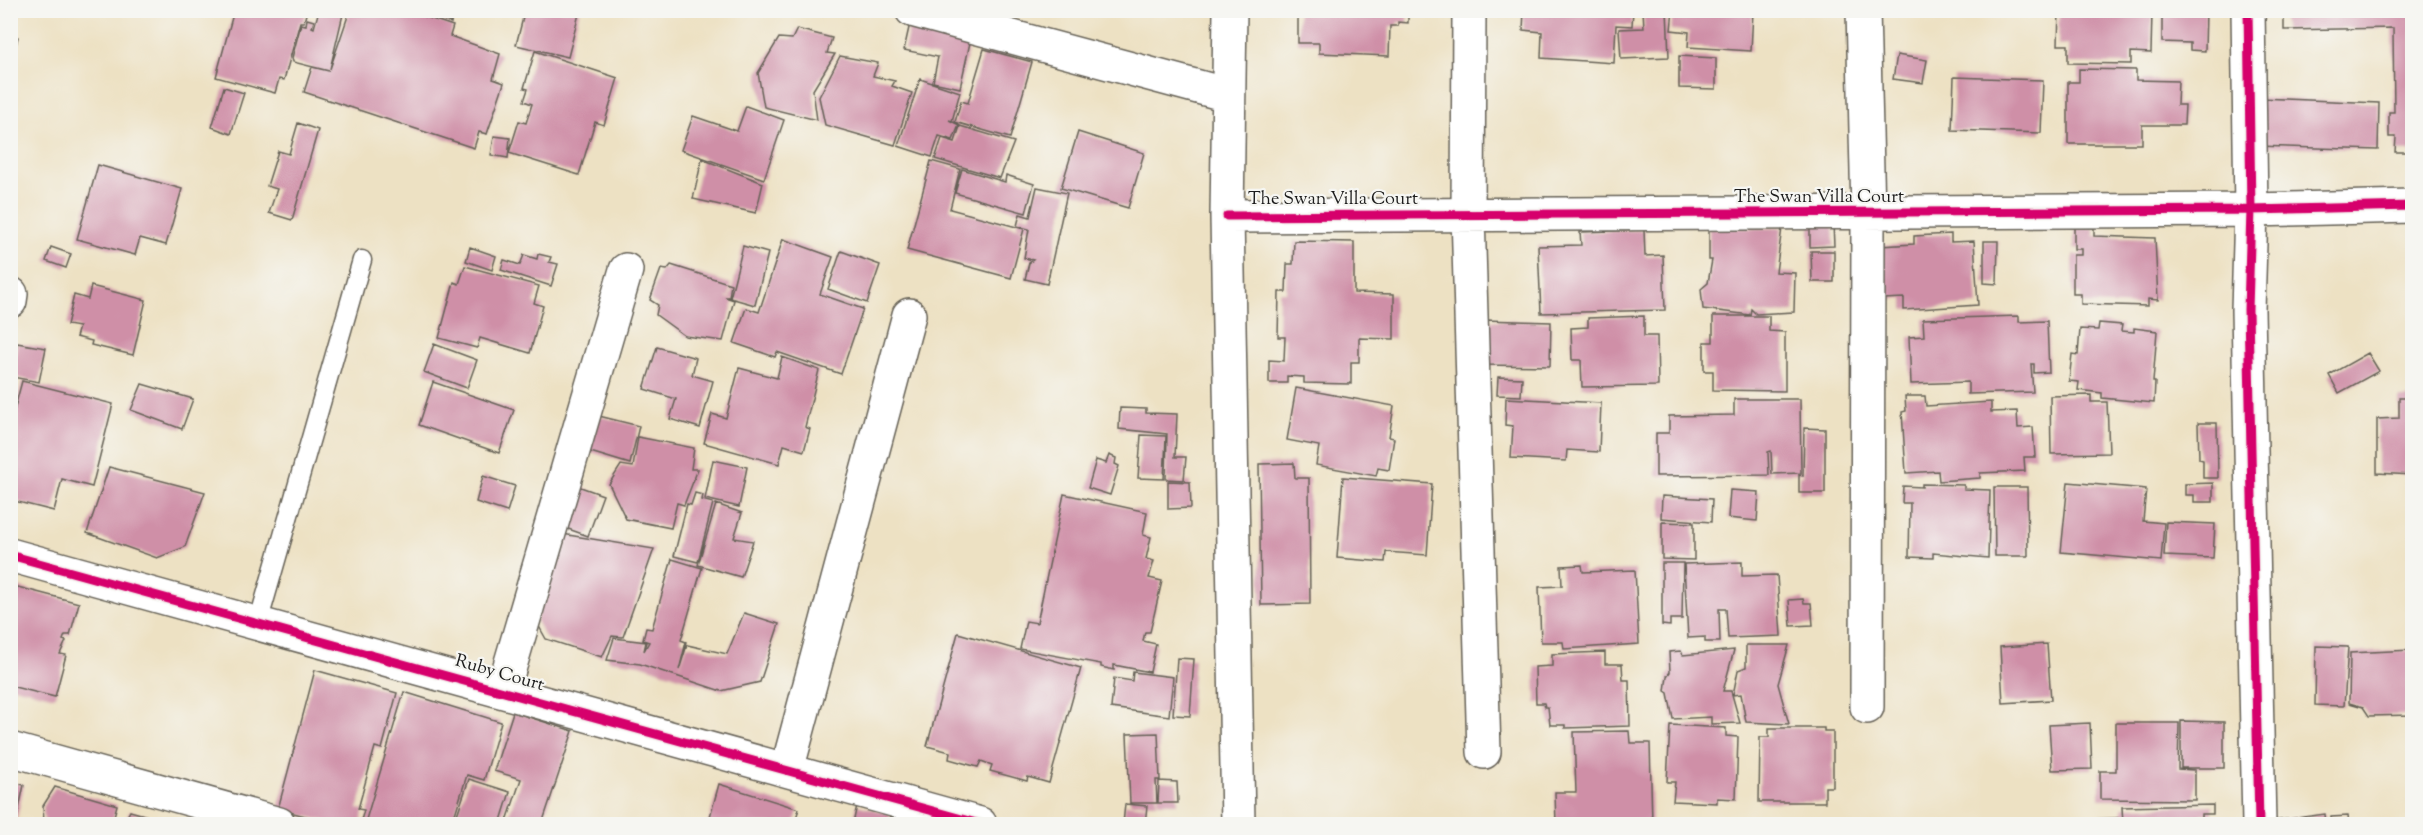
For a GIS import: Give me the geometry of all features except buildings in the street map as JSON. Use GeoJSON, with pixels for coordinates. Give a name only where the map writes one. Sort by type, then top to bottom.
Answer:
{"type":"FeatureCollection","features":[{"type":"Feature","properties":{"kind":"street"},"geometry":{"type":"LineString","coordinates":[[912,10],[1228,95]]}},
{"type":"Feature","properties":{"kind":"street"},"geometry":{"type":"LineString","coordinates":[[1230,10],[1227,216],[1238,825]]}},
{"type":"Feature","properties":{"kind":"street"},"geometry":{"type":"LineString","coordinates":[[1469,10],[1468,214],[1484,752]]}},
{"type":"Feature","properties":{"kind":"street"},"geometry":{"type":"LineString","coordinates":[[1863,10],[1868,212],[1867,707]]}},
{"type":"Feature","properties":{"kind":"street"},"geometry":{"type":"LineString","coordinates":[[2248,10],[2252,210],[2247,310],[2259,825]]}},
{"type":"Feature","properties":{"kind":"street","name":"The Swan Villa Court"},"geometry":{"type":"LineString","coordinates":[[1227,216],[2252,210],[2412,206]]}},
{"type":"Feature","properties":{"kind":"street"},"geometry":{"type":"LineString","coordinates":[[503,690],[626,270]]}},
{"type":"Feature","properties":{"kind":"street"},"geometry":{"type":"LineString","coordinates":[[10,301],[11,294]]}},
{"type":"Feature","properties":{"kind":"street"},"geometry":{"type":"LineString","coordinates":[[787,770],[909,315]]}},
{"type":"Feature","properties":{"kind":"street","name":"Ruby Court"},"geometry":{"type":"LineString","coordinates":[[10,555],[503,690],[980,825]]}},
{"type":"Feature","properties":{"kind":"street"},"geometry":{"type":"LineString","coordinates":[[10,749],[267,823]]}},
{"type":"Feature","properties":{"kind":"lane"},"geometry":{"type":"LineString","coordinates":[[258,622],[362,260]]}},
{"type":"Feature","properties":{"kind":"cycle path"},"geometry":{"type":"LineString","coordinates":[[2248,10],[2251,210],[2248,310],[2259,824]]}},
{"type":"Feature","properties":{"kind":"cycle path"},"geometry":{"type":"LineString","coordinates":[[1227,216],[2251,210],[2412,206]]}},
{"type":"Feature","properties":{"kind":"cycle path"},"geometry":{"type":"LineString","coordinates":[[10,555],[980,824]]}}]}
